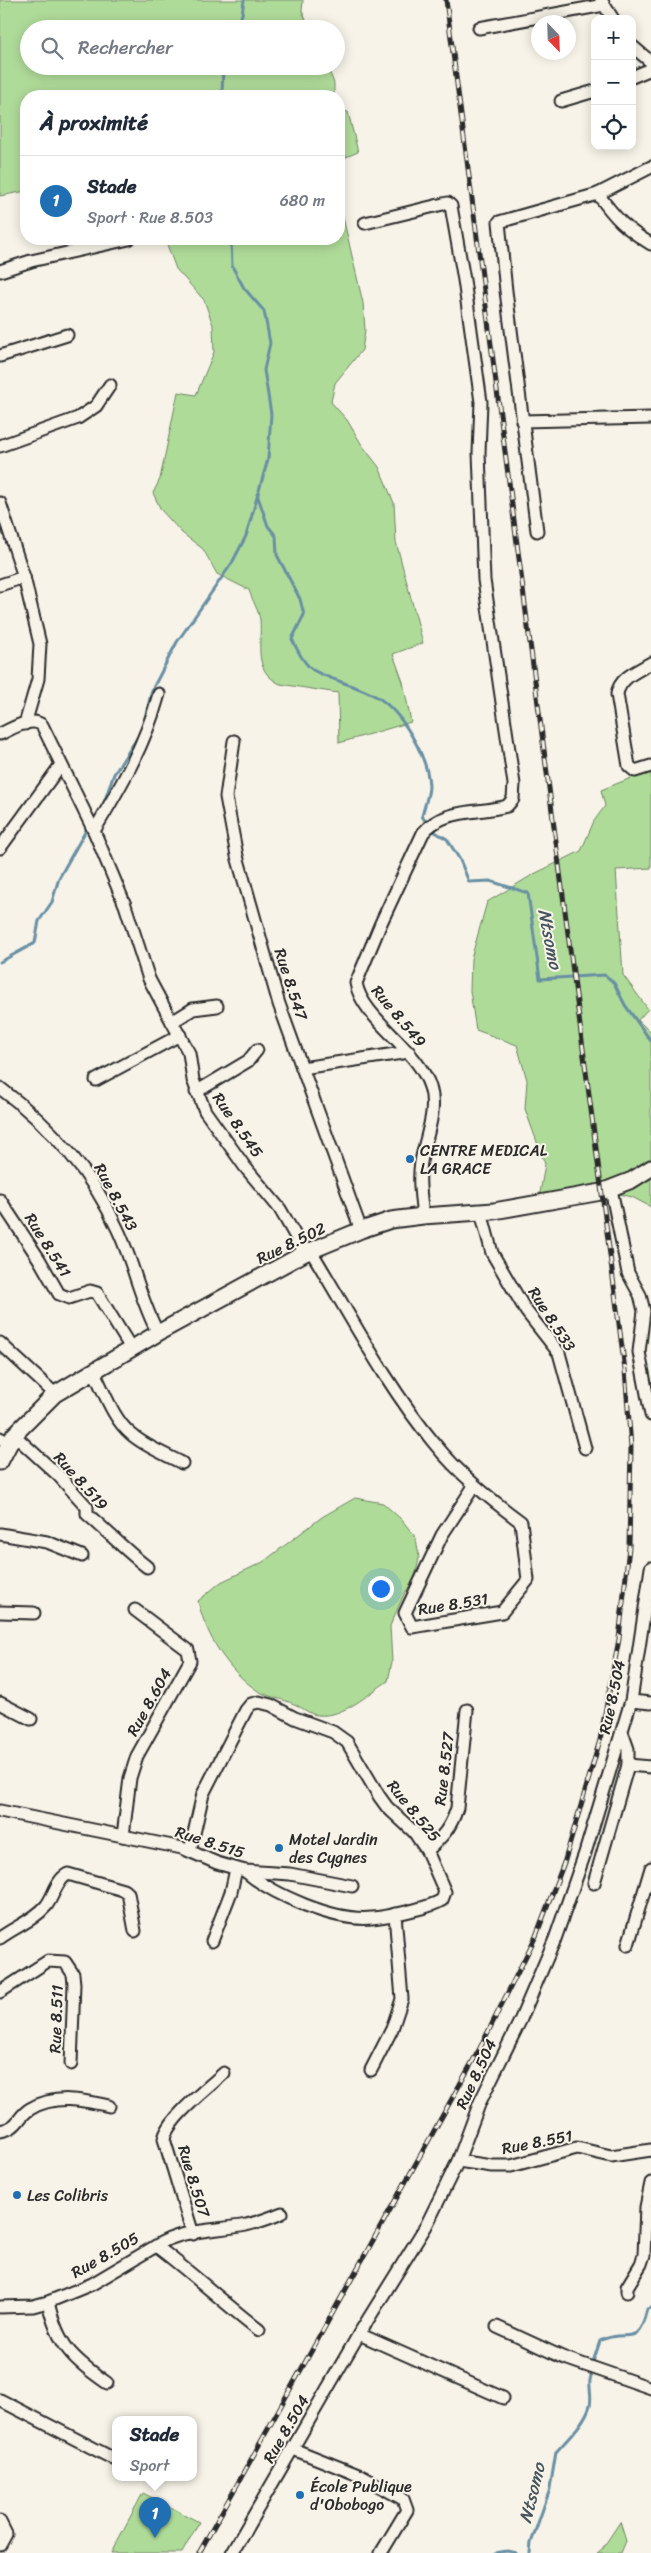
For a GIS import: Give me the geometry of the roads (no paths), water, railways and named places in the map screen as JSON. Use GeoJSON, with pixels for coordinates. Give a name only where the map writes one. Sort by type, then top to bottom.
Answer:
{"type":"FeatureCollection","features":[{"type":"Feature","properties":{"kind":"main road","name":"Rue 8.502"},"geometry":{"type":"LineString","coordinates":[[0,1462],[8,1439],[55,1394],[131,1348],[308,1252],[391,1220],[538,1205],[611,1190],[651,1168]]}},
{"type":"Feature","properties":{"kind":"street"},"geometry":{"type":"LineString","coordinates":[[479,28],[602,2],[610,15]]}},
{"type":"Feature","properties":{"kind":"street"},"geometry":{"type":"LineString","coordinates":[[636,49],[651,62]]}},
{"type":"Feature","properties":{"kind":"street"},"geometry":{"type":"LineString","coordinates":[[636,75],[651,69]]}},
{"type":"Feature","properties":{"kind":"street"},"geometry":{"type":"LineString","coordinates":[[561,101],[591,92]]}},
{"type":"Feature","properties":{"kind":"street"},"geometry":{"type":"LineString","coordinates":[[537,531],[499,222],[598,194],[651,167]]}},
{"type":"Feature","properties":{"kind":"street"},"geometry":{"type":"LineString","coordinates":[[598,194],[627,230],[651,244]]}},
{"type":"Feature","properties":{"kind":"street","name":"Rue 8.549"},"geometry":{"type":"LineString","coordinates":[[365,224],[448,203],[451,206],[464,280],[481,402],[479,453],[484,580],[514,784],[512,799],[507,806],[463,813],[437,820],[423,833],[356,982],[362,1000],[409,1052],[422,1069],[431,1088],[433,1106],[421,1163],[420,1185],[423,1216]]}},
{"type":"Feature","properties":{"kind":"street"},"geometry":{"type":"LineString","coordinates":[[0,271],[40,258],[101,245]]}},
{"type":"Feature","properties":{"kind":"street"},"geometry":{"type":"LineString","coordinates":[[0,356],[68,335]]}},
{"type":"Feature","properties":{"kind":"street"},"geometry":{"type":"LineString","coordinates":[[0,446],[78,418],[96,406],[110,386]]}},
{"type":"Feature","properties":{"kind":"street"},"geometry":{"type":"LineString","coordinates":[[522,421],[651,418]]}},
{"type":"Feature","properties":{"kind":"street"},"geometry":{"type":"LineString","coordinates":[[0,502],[24,577],[40,644],[38,679],[24,724],[0,734]]}},
{"type":"Feature","properties":{"kind":"street"},"geometry":{"type":"LineString","coordinates":[[0,585],[24,577]]}},
{"type":"Feature","properties":{"kind":"street"},"geometry":{"type":"LineString","coordinates":[[651,663],[627,677],[619,686],[617,694],[629,766],[635,771],[651,766]]}},
{"type":"Feature","properties":{"kind":"street"},"geometry":{"type":"LineString","coordinates":[[94,831],[120,787],[149,730],[159,694]]}},
{"type":"Feature","properties":{"kind":"street","name":"Rue 8.545"},"geometry":{"type":"LineString","coordinates":[[24,724],[37,721],[42,725],[60,766],[94,831],[126,905],[149,979],[189,1053],[196,1092],[205,1111],[280,1209],[308,1252]]}},
{"type":"Feature","properties":{"kind":"street","name":"Rue 8.547"},"geometry":{"type":"LineString","coordinates":[[234,741],[226,797],[237,856],[279,1004],[361,1230]]}},
{"type":"Feature","properties":{"kind":"street"},"geometry":{"type":"LineString","coordinates":[[0,848],[60,766]]}},
{"type":"Feature","properties":{"kind":"street"},"geometry":{"type":"LineString","coordinates":[[172,1022],[193,1010],[217,1006]]}},
{"type":"Feature","properties":{"kind":"street"},"geometry":{"type":"LineString","coordinates":[[96,1080],[180,1035]]}},
{"type":"Feature","properties":{"kind":"street"},"geometry":{"type":"LineString","coordinates":[[196,1092],[248,1061],[257,1050]]}},
{"type":"Feature","properties":{"kind":"street"},"geometry":{"type":"LineString","coordinates":[[302,1068],[409,1052]]}},
{"type":"Feature","properties":{"kind":"street","name":"Rue 8.543"},"geometry":{"type":"LineString","coordinates":[[0,1088],[48,1128],[79,1162],[100,1195],[118,1230],[145,1309],[158,1333]]}},
{"type":"Feature","properties":{"kind":"street"},"geometry":{"type":"LineString","coordinates":[[611,1190],[628,1273],[640,1295],[644,1311],[651,1415]]}},
{"type":"Feature","properties":{"kind":"street","name":"Rue 8.541"},"geometry":{"type":"LineString","coordinates":[[0,1200],[39,1259],[59,1294],[69,1298],[90,1292],[97,1293],[131,1348]]}},
{"type":"Feature","properties":{"kind":"street","name":"Rue 8.533"},"geometry":{"type":"LineString","coordinates":[[481,1212],[492,1253],[526,1311],[559,1353],[585,1448]]}},
{"type":"Feature","properties":{"kind":"street","name":"Rue 8.531"},"geometry":{"type":"LineString","coordinates":[[308,1252],[391,1383],[434,1443],[474,1486],[520,1522],[528,1580],[502,1612],[412,1627],[405,1613],[442,1535],[474,1486]]}},
{"type":"Feature","properties":{"kind":"street"},"geometry":{"type":"LineString","coordinates":[[0,1342],[55,1394]]}},
{"type":"Feature","properties":{"kind":"street"},"geometry":{"type":"LineString","coordinates":[[93,1370],[119,1418],[131,1434],[182,1463]]}},
{"type":"Feature","properties":{"kind":"street","name":"Rue 8.519"},"geometry":{"type":"LineString","coordinates":[[8,1439],[82,1501],[87,1507],[87,1514],[147,1567]]}},
{"type":"Feature","properties":{"kind":"street"},"geometry":{"type":"LineString","coordinates":[[0,1534],[47,1542],[82,1556]]}},
{"type":"Feature","properties":{"kind":"street","name":"Rue 8.504"},"geometry":{"type":"LineString","coordinates":[[232,2553],[359,2334],[426,2226],[458,2161],[480,2102],[520,2021],[555,1939],[585,1853],[622,1732],[631,1701],[651,1575]]}},
{"type":"Feature","properties":{"kind":"street","name":"Rue 8.604"},"geometry":{"type":"LineString","coordinates":[[123,1836],[130,1778],[138,1756],[190,1661],[188,1650],[135,1610]]}},
{"type":"Feature","properties":{"kind":"street"},"geometry":{"type":"LineString","coordinates":[[0,1612],[34,1613]]}},
{"type":"Feature","properties":{"kind":"street"},"geometry":{"type":"LineString","coordinates":[[631,1701],[651,1703]]}},
{"type":"Feature","properties":{"kind":"street","name":"Rue 8.525"},"geometry":{"type":"LineString","coordinates":[[190,1851],[203,1794],[246,1710],[251,1704],[259,1702],[271,1704],[302,1721],[332,1732],[347,1742],[356,1753],[378,1796],[414,1832],[427,1851],[445,1892],[442,1900],[435,1905],[372,1918],[357,1918],[317,1908],[279,1895],[241,1870]]}},
{"type":"Feature","properties":{"kind":"street"},"geometry":{"type":"LineString","coordinates":[[0,1703],[31,1719]]}},
{"type":"Feature","properties":{"kind":"street","name":"Rue 8.527"},"geometry":{"type":"LineString","coordinates":[[427,1851],[447,1832],[457,1808],[467,1710]]}},
{"type":"Feature","properties":{"kind":"street"},"geometry":{"type":"LineString","coordinates":[[594,1884],[628,1765],[628,1749],[622,1732]]}},
{"type":"Feature","properties":{"kind":"street"},"geometry":{"type":"LineString","coordinates":[[628,1765],[651,1767]]}},
{"type":"Feature","properties":{"kind":"street","name":"Rue 8.515"},"geometry":{"type":"LineString","coordinates":[[0,1811],[190,1851],[241,1870],[290,1874],[352,1886]]}},
{"type":"Feature","properties":{"kind":"street"},"geometry":{"type":"LineString","coordinates":[[628,1945],[651,1868]]}},
{"type":"Feature","properties":{"kind":"street"},"geometry":{"type":"LineString","coordinates":[[212,1941],[241,1870]]}},
{"type":"Feature","properties":{"kind":"street"},"geometry":{"type":"LineString","coordinates":[[0,1938],[39,1913],[47,1904],[62,1876],[68,1874],[124,1890],[128,1893],[135,1930]]}},
{"type":"Feature","properties":{"kind":"street"},"geometry":{"type":"LineString","coordinates":[[371,2070],[392,2029],[402,1999],[395,1914]]}},
{"type":"Feature","properties":{"kind":"street","name":"Rue 8.511"},"geometry":{"type":"LineString","coordinates":[[0,1992],[48,1961],[65,1962],[73,1974],[74,1984],[71,2064]]}},
{"type":"Feature","properties":{"kind":"street","name":"Rue 8.507"},"geometry":{"type":"LineString","coordinates":[[194,2234],[164,2138],[166,2132],[178,2117],[224,2073]]}},
{"type":"Feature","properties":{"kind":"street"},"geometry":{"type":"LineString","coordinates":[[0,2131],[14,2127],[29,2109],[46,2103],[71,2098],[109,2106]]}},
{"type":"Feature","properties":{"kind":"street","name":"Rue 8.551"},"geometry":{"type":"LineString","coordinates":[[458,2161],[492,2166],[511,2166],[577,2148],[611,2156],[651,2150]]}},
{"type":"Feature","properties":{"kind":"street"},"geometry":{"type":"LineString","coordinates":[[627,2292],[627,2287],[642,2264],[644,2255],[646,2206],[651,2182]]}},
{"type":"Feature","properties":{"kind":"street"},"geometry":{"type":"LineString","coordinates":[[156,2246],[164,2241],[245,2225],[282,2213]]}},
{"type":"Feature","properties":{"kind":"street","name":"Rue 8.505"},"geometry":{"type":"LineString","coordinates":[[0,2307],[33,2306],[48,2302],[98,2281],[156,2246],[205,2285],[219,2300],[259,2330]]}},
{"type":"Feature","properties":{"kind":"street"},"geometry":{"type":"LineString","coordinates":[[48,2302],[53,2322],[63,2346],[81,2364],[107,2383]]}},
{"type":"Feature","properties":{"kind":"street"},"geometry":{"type":"LineString","coordinates":[[497,2327],[562,2357],[651,2388]]}},
{"type":"Feature","properties":{"kind":"street"},"geometry":{"type":"LineString","coordinates":[[359,2334],[503,2398]]}},
{"type":"Feature","properties":{"kind":"street"},"geometry":{"type":"LineString","coordinates":[[0,2400],[112,2458]]}},
{"type":"Feature","properties":{"kind":"street"},"geometry":{"type":"LineString","coordinates":[[293,2449],[361,2476],[403,2499],[406,2510],[382,2553]]}},
{"type":"Feature","properties":{"kind":"street"},"geometry":{"type":"LineString","coordinates":[[0,2522],[6,2534],[0,2545]]}},
{"type":"Feature","properties":{"kind":"waterway"},"geometry":{"type":"LineString","coordinates":[[240,20],[244,0]]}},
{"type":"Feature","properties":{"kind":"waterway"},"geometry":{"type":"LineString","coordinates":[[222,90],[223,75]]}},
{"type":"Feature","properties":{"kind":"waterway"},"geometry":{"type":"LineString","coordinates":[[143,726],[152,690],[177,642],[232,563],[246,536],[268,459],[271,414],[264,370],[270,343],[264,311],[244,288],[232,266],[231,245]]}},
{"type":"Feature","properties":{"kind":"waterway"},"geometry":{"type":"LineString","coordinates":[[257,494],[268,526],[276,536],[277,555],[300,599],[304,615],[292,639],[303,660],[309,667],[320,674],[377,697],[396,713],[419,749],[428,774],[429,790],[422,816],[430,829],[447,839],[460,860],[469,882],[490,881],[528,893],[540,979],[605,975],[614,983],[625,1005],[651,1041]]}},
{"type":"Feature","properties":{"kind":"waterway"},"geometry":{"type":"LineString","coordinates":[[102,808],[114,774],[141,732]]}},
{"type":"Feature","properties":{"kind":"waterway"},"geometry":{"type":"LineString","coordinates":[[0,962],[35,943],[39,921],[52,902],[59,878],[89,825]]}},
{"type":"Feature","properties":{"kind":"waterway","name":"Ntsomo"},"geometry":{"type":"LineString","coordinates":[[592,2365],[600,2341],[609,2337],[635,2334],[643,2322],[647,2309],[651,2308]]}},
{"type":"Feature","properties":{"kind":"waterway","name":"Ntsomo"},"geometry":{"type":"LineString","coordinates":[[530,2553],[531,2543],[550,2489],[556,2452],[588,2412],[591,2401],[590,2380],[593,2371]]}},
{"type":"Feature","properties":{"kind":"waterway","name":"Ntsomo"},"geometry":{"type":"LineString","coordinates":[[495,2553],[507,2551],[516,2553]]}},
{"type":"Feature","properties":{"kind":"railway"},"geometry":{"type":"LineString","coordinates":[[199,2553],[479,2050],[536,1936],[565,1860],[600,1740],[619,1639],[629,1547],[631,1447],[625,1370],[446,0]]}},
{"type":"Feature","properties":{"kind":"place","name":"CENTRE MEDICAL LA GRACE"},"geometry":{"type":"Point","coordinates":[410,1159]}},
{"type":"Feature","properties":{"kind":"place","name":"Motel Jardin des Cygnes"},"geometry":{"type":"Point","coordinates":[279,1848]}},
{"type":"Feature","properties":{"kind":"place","name":"Les Colibris"},"geometry":{"type":"Point","coordinates":[17,2195]}},
{"type":"Feature","properties":{"kind":"place","name":"École Publique d'Obobogo"},"geometry":{"type":"Point","coordinates":[300,2495]}},
{"type":"Feature","properties":{"kind":"place","name":"Stade"},"geometry":{"type":"Point","coordinates":[155,2538]}}]}
